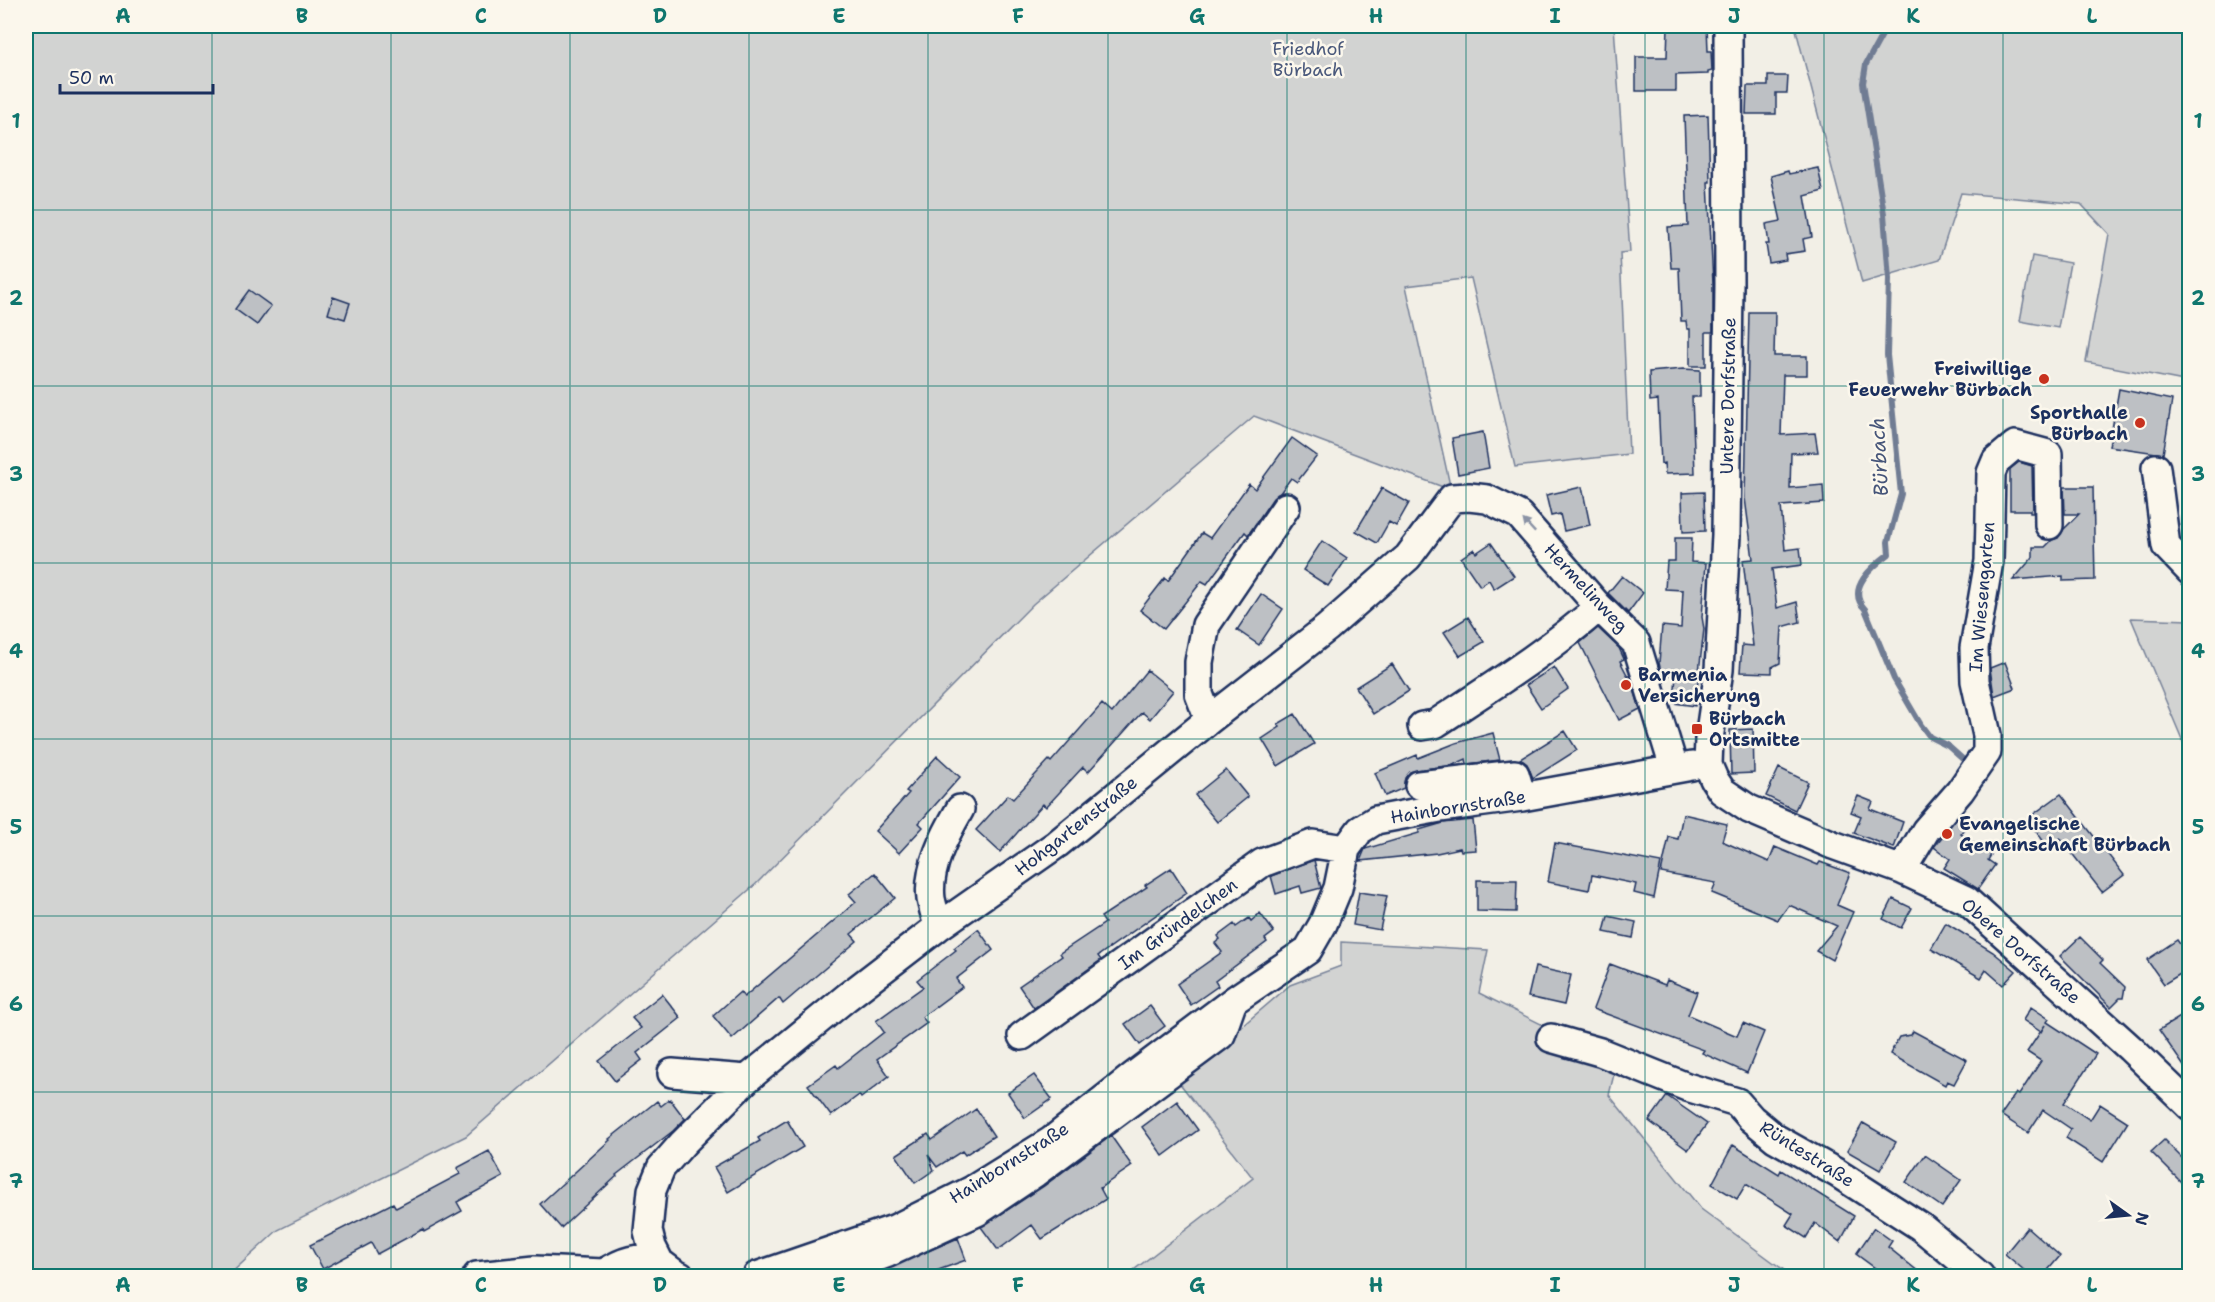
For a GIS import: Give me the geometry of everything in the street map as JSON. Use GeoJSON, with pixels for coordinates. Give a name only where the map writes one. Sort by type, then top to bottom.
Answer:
{"type":"FeatureCollection","features":[{"type":"Feature","properties":{"kind":"street","name":"Untere Dorfstraße"},"geometry":{"type":"LineString","coordinates":[[1708,765],[1709,739],[1719,670],[1726,535],[1729,284],[1728,26]]}},
{"type":"Feature","properties":{"kind":"street","name":"Im Wiesengarten"},"geometry":{"type":"LineString","coordinates":[[1902,870],[1926,830],[1960,791],[1986,752],[1986,735],[1975,681],[1974,648],[1989,561],[1991,473],[1996,461],[2015,445],[2048,454],[2049,525]]}},
{"type":"Feature","properties":{"kind":"street"},"geometry":{"type":"LineString","coordinates":[[2156,468],[2166,546],[2190,571]]}},
{"type":"Feature","properties":{"kind":"street","name":"Hermelinweg"},"geometry":{"type":"LineString","coordinates":[[1452,498],[1469,497],[1487,500],[1518,515],[1599,607],[1636,643],[1674,768]]}},
{"type":"Feature","properties":{"kind":"street","name":"Hohgartenstraße"},"geometry":{"type":"LineString","coordinates":[[670,1270],[652,1247],[648,1231],[652,1190],[661,1168],[682,1143],[747,1079],[846,997],[938,927],[1057,844],[1209,720],[1327,628],[1408,557],[1452,498]]}},
{"type":"Feature","properties":{"kind":"street"},"geometry":{"type":"LineString","coordinates":[[1209,720],[1198,694],[1199,662],[1206,626],[1286,507]]}},
{"type":"Feature","properties":{"kind":"street"},"geometry":{"type":"LineString","coordinates":[[1422,726],[1435,724],[1522,667],[1571,632],[1599,607]]}},
{"type":"Feature","properties":{"kind":"street","name":"Hainbornstraße"},"geometry":{"type":"LineString","coordinates":[[757,1276],[894,1229],[972,1190],[1050,1142],[1233,1001],[1308,950],[1323,924],[1338,888],[1346,849],[1360,830],[1376,820],[1440,808],[1522,797],[1674,768],[1708,765]]}},
{"type":"Feature","properties":{"kind":"street","name":"Obere Dorfstraße"},"geometry":{"type":"LineString","coordinates":[[1708,765],[1722,791],[1749,809],[1833,845],[1902,870],[1966,900],[2130,1048],[2190,1106]]}},
{"type":"Feature","properties":{"kind":"street"},"geometry":{"type":"LineString","coordinates":[[1419,785],[1515,774],[1522,797]]}},
{"type":"Feature","properties":{"kind":"street"},"geometry":{"type":"LineString","coordinates":[[938,927],[931,897],[934,872],[943,838],[960,809]]}},
{"type":"Feature","properties":{"kind":"street","name":"Im Gründelchen"},"geometry":{"type":"LineString","coordinates":[[1022,1036],[1262,863],[1313,844],[1346,849]]}},
{"type":"Feature","properties":{"kind":"street","name":"Hainbornstraße"},"geometry":{"type":"LineString","coordinates":[[827,1276],[888,1253],[977,1212],[1035,1173],[1221,1035],[1233,1001]]}},
{"type":"Feature","properties":{"kind":"street","name":"Rüntestraße"},"geometry":{"type":"LineString","coordinates":[[1551,1038],[1600,1052],[1687,1088],[1737,1102],[1751,1118],[1775,1138],[1837,1173],[1921,1227],[1980,1276]]}},
{"type":"Feature","properties":{"kind":"street"},"geometry":{"type":"LineString","coordinates":[[672,1073],[747,1079]]}},
{"type":"Feature","properties":{"kind":"street"},"geometry":{"type":"LineString","coordinates":[[477,1276],[535,1270],[604,1275],[619,1263],[637,1258],[670,1270]]}},
{"type":"Feature","properties":{"kind":"green space","name":"Friedhof Bürbach"},"geometry":{"type":"Polygon","coordinates":[[[26,26],[1614,26],[1630,252],[1620,253],[1629,454],[1515,467],[1471,278],[1406,286],[1451,490],[1254,416],[1033,604],[756,884],[466,1136],[278,1230],[228,1276],[26,1276],[26,26]]]}},
{"type":"Feature","properties":{"kind":"green space"},"geometry":{"type":"Polygon","coordinates":[[[1795,26],[2189,26],[2189,382],[2086,362],[2109,234],[2081,204],[1961,193],[1939,260],[1862,283],[1795,26]]]}},
{"type":"Feature","properties":{"kind":"green space"},"geometry":{"type":"Polygon","coordinates":[[[2032,256],[2070,263],[2058,328],[2020,321],[2032,256]]]}},
{"type":"Feature","properties":{"kind":"green space"},"geometry":{"type":"Polygon","coordinates":[[[2131,618],[2189,620],[2189,756],[2131,618]]]}},
{"type":"Feature","properties":{"kind":"green space"},"geometry":{"type":"Polygon","coordinates":[[[1341,942],[1488,950],[1479,993],[1569,1038],[1614,1074],[1609,1095],[1701,1209],[1792,1276],[1126,1276],[1253,1178],[1178,1081],[1290,985],[1341,966],[1341,942]]]}},
{"type":"Feature","properties":{"kind":"building"},"geometry":{"type":"Polygon","coordinates":[[[1668,26],[1707,26],[1712,71],[1708,74],[1676,75],[1676,91],[1636,91],[1636,57],[1667,57],[1668,26]]]}},
{"type":"Feature","properties":{"kind":"building"},"geometry":{"type":"Polygon","coordinates":[[[1768,76],[1788,76],[1787,93],[1776,93],[1776,114],[1746,114],[1747,86],[1768,86],[1768,76]]]}},
{"type":"Feature","properties":{"kind":"building"},"geometry":{"type":"Polygon","coordinates":[[[1708,115],[1713,332],[1706,332],[1706,366],[1690,366],[1690,329],[1687,329],[1686,321],[1681,321],[1679,268],[1671,268],[1668,227],[1688,226],[1684,116],[1708,115]]]}},
{"type":"Feature","properties":{"kind":"building"},"geometry":{"type":"Polygon","coordinates":[[[1818,168],[1823,191],[1805,196],[1812,237],[1803,239],[1805,251],[1785,254],[1786,260],[1769,263],[1766,224],[1781,221],[1771,176],[1788,171],[1789,174],[1818,168]]]}},
{"type":"Feature","properties":{"kind":"building"},"geometry":{"type":"Polygon","coordinates":[[[249,290],[271,306],[257,325],[235,309],[249,290]]]}},
{"type":"Feature","properties":{"kind":"building"},"geometry":{"type":"Polygon","coordinates":[[[333,297],[350,303],[345,319],[328,314],[333,297]]]}},
{"type":"Feature","properties":{"kind":"building"},"geometry":{"type":"Polygon","coordinates":[[[1749,312],[1775,312],[1774,356],[1807,356],[1807,375],[1783,375],[1781,435],[1815,433],[1818,452],[1791,453],[1790,488],[1823,485],[1824,503],[1781,506],[1785,550],[1800,548],[1802,565],[1772,569],[1777,608],[1797,602],[1800,622],[1782,627],[1780,663],[1772,667],[1772,673],[1740,672],[1742,645],[1753,646],[1743,560],[1753,559],[1745,498],[1749,312]]]}},
{"type":"Feature","properties":{"kind":"building"},"geometry":{"type":"Polygon","coordinates":[[[1700,370],[1700,397],[1692,397],[1695,473],[1665,474],[1664,463],[1661,464],[1658,400],[1650,401],[1649,372],[1700,370]]]}},
{"type":"Feature","properties":{"kind":"building","name":"Sporthalle Bürbach"},"geometry":{"type":"Polygon","coordinates":[[[2119,389],[2172,400],[2163,454],[2109,446],[2119,389]]]}},
{"type":"Feature","properties":{"kind":"building"},"geometry":{"type":"Polygon","coordinates":[[[1483,432],[1489,468],[1458,474],[1452,438],[1483,432]]]}},
{"type":"Feature","properties":{"kind":"building"},"geometry":{"type":"Polygon","coordinates":[[[1292,438],[1317,456],[1297,482],[1291,478],[1280,493],[1273,498],[1248,535],[1245,532],[1207,584],[1202,581],[1164,629],[1140,610],[1165,578],[1168,581],[1202,533],[1210,538],[1249,484],[1255,489],[1292,438]]]}},
{"type":"Feature","properties":{"kind":"building"},"geometry":{"type":"Polygon","coordinates":[[[2019,462],[2032,466],[2033,513],[2030,513],[2030,510],[2010,510],[2010,469],[2019,462]]]}},
{"type":"Feature","properties":{"kind":"building"},"geometry":{"type":"Polygon","coordinates":[[[1582,487],[1590,525],[1564,531],[1560,514],[1551,516],[1546,495],[1582,487]]]}},
{"type":"Feature","properties":{"kind":"building"},"geometry":{"type":"Polygon","coordinates":[[[2064,487],[2093,487],[2095,580],[2063,581],[2063,576],[2013,580],[2033,557],[2033,547],[2045,547],[2058,538],[2079,514],[2065,514],[2064,487]]]}},
{"type":"Feature","properties":{"kind":"building"},"geometry":{"type":"Polygon","coordinates":[[[1382,488],[1409,503],[1396,526],[1389,522],[1377,543],[1356,531],[1382,488]]]}},
{"type":"Feature","properties":{"kind":"building"},"geometry":{"type":"Polygon","coordinates":[[[1704,492],[1705,531],[1683,532],[1682,493],[1704,492]]]}},
{"type":"Feature","properties":{"kind":"building"},"geometry":{"type":"Polygon","coordinates":[[[1675,538],[1692,538],[1691,562],[1706,563],[1702,617],[1704,629],[1695,706],[1674,703],[1676,674],[1662,676],[1659,663],[1662,626],[1681,628],[1683,590],[1665,589],[1667,561],[1675,561],[1675,538]]]}},
{"type":"Feature","properties":{"kind":"building"},"geometry":{"type":"Polygon","coordinates":[[[1322,541],[1347,558],[1328,586],[1303,570],[1322,541]]]}},
{"type":"Feature","properties":{"kind":"building"},"geometry":{"type":"Polygon","coordinates":[[[1491,543],[1514,576],[1494,589],[1489,580],[1480,586],[1461,558],[1474,549],[1476,553],[1491,543]]]}},
{"type":"Feature","properties":{"kind":"building"},"geometry":{"type":"Polygon","coordinates":[[[1622,576],[1643,593],[1628,613],[1608,593],[1622,576]]]}},
{"type":"Feature","properties":{"kind":"building"},"geometry":{"type":"Polygon","coordinates":[[[1261,594],[1283,609],[1259,645],[1237,630],[1261,594]]]}},
{"type":"Feature","properties":{"kind":"building"},"geometry":{"type":"Polygon","coordinates":[[[1468,617],[1484,642],[1460,656],[1444,632],[1468,617]]]}},
{"type":"Feature","properties":{"kind":"building"},"geometry":{"type":"Polygon","coordinates":[[[1598,628],[1619,648],[1624,659],[1620,661],[1633,686],[1640,709],[1619,720],[1580,643],[1598,628]]]}},
{"type":"Feature","properties":{"kind":"building"},"geometry":{"type":"Polygon","coordinates":[[[2005,662],[2015,688],[1994,696],[1990,668],[2005,662]]]}},
{"type":"Feature","properties":{"kind":"building"},"geometry":{"type":"Polygon","coordinates":[[[1392,664],[1409,691],[1373,714],[1356,687],[1392,664]]]}},
{"type":"Feature","properties":{"kind":"building"},"geometry":{"type":"Polygon","coordinates":[[[1554,667],[1568,689],[1541,708],[1526,685],[1554,667]]]}},
{"type":"Feature","properties":{"kind":"building"},"geometry":{"type":"Polygon","coordinates":[[[1147,670],[1173,691],[1150,719],[1142,712],[1088,772],[1083,767],[1046,807],[1043,804],[1000,852],[976,830],[1008,795],[1013,799],[1049,760],[1051,762],[1102,704],[1112,713],[1147,670]]]}},
{"type":"Feature","properties":{"kind":"building"},"geometry":{"type":"Polygon","coordinates":[[[1295,714],[1314,744],[1278,766],[1262,739],[1280,727],[1278,724],[1295,714]]]}},
{"type":"Feature","properties":{"kind":"building"},"geometry":{"type":"Polygon","coordinates":[[[1753,729],[1754,773],[1731,774],[1730,730],[1753,729]]]}},
{"type":"Feature","properties":{"kind":"building"},"geometry":{"type":"Polygon","coordinates":[[[1565,731],[1577,750],[1533,778],[1527,764],[1520,759],[1565,731]]]}},
{"type":"Feature","properties":{"kind":"building"},"geometry":{"type":"Polygon","coordinates":[[[1493,733],[1500,760],[1467,764],[1466,759],[1453,765],[1410,772],[1405,778],[1404,788],[1385,796],[1375,773],[1417,755],[1418,758],[1456,743],[1493,733]]]}},
{"type":"Feature","properties":{"kind":"building"},"geometry":{"type":"Polygon","coordinates":[[[937,756],[960,777],[919,823],[923,827],[899,853],[875,831],[909,793],[906,791],[937,756]]]}},
{"type":"Feature","properties":{"kind":"building"},"geometry":{"type":"Polygon","coordinates":[[[1779,768],[1808,782],[1795,810],[1766,796],[1779,768]]]}},
{"type":"Feature","properties":{"kind":"building"},"geometry":{"type":"Polygon","coordinates":[[[1226,770],[1248,797],[1217,822],[1195,795],[1226,770]]]}},
{"type":"Feature","properties":{"kind":"building"},"geometry":{"type":"Polygon","coordinates":[[[2061,794],[2124,875],[2102,892],[2060,838],[2047,846],[2027,819],[2061,794]]]}},
{"type":"Feature","properties":{"kind":"building"},"geometry":{"type":"Polygon","coordinates":[[[1858,796],[1873,802],[1870,809],[1903,822],[1894,848],[1854,833],[1861,816],[1851,812],[1858,796]]]}},
{"type":"Feature","properties":{"kind":"building"},"geometry":{"type":"Polygon","coordinates":[[[1683,814],[1727,824],[1722,841],[1769,862],[1775,847],[1818,865],[1820,862],[1850,873],[1837,905],[1853,912],[1832,960],[1816,951],[1837,926],[1789,905],[1778,920],[1712,893],[1716,883],[1661,873],[1669,837],[1678,839],[1683,814]]]}},
{"type":"Feature","properties":{"kind":"building"},"geometry":{"type":"Polygon","coordinates":[[[1956,819],[1967,827],[1961,834],[1991,855],[1988,860],[1995,865],[1978,889],[1944,868],[1950,859],[1934,847],[1956,819]]]}},
{"type":"Feature","properties":{"kind":"building"},"geometry":{"type":"Polygon","coordinates":[[[1473,820],[1476,850],[1461,851],[1460,848],[1437,853],[1360,861],[1365,849],[1419,833],[1419,830],[1443,823],[1473,820]]]}},
{"type":"Feature","properties":{"kind":"building"},"geometry":{"type":"Polygon","coordinates":[[[1555,843],[1661,863],[1654,898],[1634,893],[1636,884],[1592,875],[1589,890],[1548,882],[1555,843]]]}},
{"type":"Feature","properties":{"kind":"building"},"geometry":{"type":"Polygon","coordinates":[[[1314,860],[1321,888],[1302,893],[1300,886],[1276,894],[1271,876],[1314,860]]]}},
{"type":"Feature","properties":{"kind":"building"},"geometry":{"type":"Polygon","coordinates":[[[1171,868],[1187,893],[1098,956],[1101,960],[1034,1008],[1019,986],[1062,956],[1060,953],[1105,923],[1101,917],[1147,887],[1145,885],[1171,868]]]}},
{"type":"Feature","properties":{"kind":"building"},"geometry":{"type":"Polygon","coordinates":[[[875,873],[895,898],[851,934],[857,941],[783,1004],[779,998],[732,1039],[713,1016],[740,992],[744,997],[856,902],[849,894],[875,873]]]}},
{"type":"Feature","properties":{"kind":"building"},"geometry":{"type":"Polygon","coordinates":[[[1477,880],[1517,880],[1516,912],[1477,911],[1477,880]]]}},
{"type":"Feature","properties":{"kind":"building"},"geometry":{"type":"Polygon","coordinates":[[[1359,892],[1387,896],[1380,930],[1353,925],[1359,892]]]}},
{"type":"Feature","properties":{"kind":"building"},"geometry":{"type":"Polygon","coordinates":[[[1893,899],[1912,908],[1901,928],[1883,919],[1893,899]]]}},
{"type":"Feature","properties":{"kind":"building"},"geometry":{"type":"Polygon","coordinates":[[[1260,913],[1274,932],[1265,939],[1267,942],[1215,981],[1218,986],[1191,1005],[1177,984],[1222,952],[1215,943],[1220,939],[1218,936],[1234,924],[1236,927],[1249,918],[1251,921],[1260,913]]]}},
{"type":"Feature","properties":{"kind":"building"},"geometry":{"type":"Polygon","coordinates":[[[1608,916],[1636,922],[1633,938],[1604,932],[1608,916]]]}},
{"type":"Feature","properties":{"kind":"building"},"geometry":{"type":"Polygon","coordinates":[[[1946,923],[1993,952],[2016,971],[2003,985],[1986,970],[1981,978],[1931,949],[1946,923]]]}},
{"type":"Feature","properties":{"kind":"building"},"geometry":{"type":"Polygon","coordinates":[[[978,929],[993,950],[956,979],[962,987],[922,1017],[927,1023],[877,1059],[889,1076],[861,1098],[859,1095],[831,1116],[808,1085],[836,1065],[838,1068],[884,1032],[876,1021],[923,987],[917,980],[956,950],[954,948],[978,929]]]}},
{"type":"Feature","properties":{"kind":"building"},"geometry":{"type":"Polygon","coordinates":[[[2080,937],[2103,960],[2100,963],[2125,987],[2123,998],[2111,1007],[2060,956],[2080,937]]]}},
{"type":"Feature","properties":{"kind":"building"},"geometry":{"type":"Polygon","coordinates":[[[2177,940],[2190,958],[2190,968],[2164,984],[2147,960],[2177,940]]]}},
{"type":"Feature","properties":{"kind":"building"},"geometry":{"type":"Polygon","coordinates":[[[1610,964],[1665,985],[1667,980],[1697,992],[1688,1015],[1737,1036],[1743,1023],[1764,1032],[1747,1073],[1702,1053],[1704,1050],[1593,1009],[1610,964]]]}},
{"type":"Feature","properties":{"kind":"building"},"geometry":{"type":"Polygon","coordinates":[[[1535,967],[1571,975],[1564,1005],[1528,997],[1535,967]]]}},
{"type":"Feature","properties":{"kind":"building"},"geometry":{"type":"Polygon","coordinates":[[[662,994],[681,1018],[637,1053],[642,1060],[615,1081],[599,1061],[641,1028],[632,1018],[662,994]]]}},
{"type":"Feature","properties":{"kind":"building"},"geometry":{"type":"Polygon","coordinates":[[[1150,1006],[1165,1026],[1140,1045],[1125,1024],[1150,1006]]]}},
{"type":"Feature","properties":{"kind":"building"},"geometry":{"type":"Polygon","coordinates":[[[2031,1007],[2049,1019],[2047,1022],[2096,1054],[2064,1103],[2090,1120],[2100,1104],[2128,1122],[2103,1162],[2066,1138],[2071,1129],[2043,1110],[2028,1133],[2001,1115],[2016,1093],[2019,1095],[2041,1061],[2027,1052],[2041,1032],[2023,1020],[2031,1007]]]}},
{"type":"Feature","properties":{"kind":"building"},"geometry":{"type":"Polygon","coordinates":[[[2190,1011],[2190,1075],[2159,1030],[2190,1011]]]}},
{"type":"Feature","properties":{"kind":"building"},"geometry":{"type":"Polygon","coordinates":[[[1913,1031],[1967,1060],[1954,1084],[1947,1081],[1945,1085],[1890,1054],[1899,1037],[1911,1035],[1913,1031]]]}},
{"type":"Feature","properties":{"kind":"building"},"geometry":{"type":"Polygon","coordinates":[[[1034,1075],[1052,1099],[1025,1118],[1008,1093],[1034,1075]]]}},
{"type":"Feature","properties":{"kind":"building"},"geometry":{"type":"Polygon","coordinates":[[[1667,1096],[1707,1124],[1688,1150],[1649,1121],[1667,1096]]]}},
{"type":"Feature","properties":{"kind":"building"},"geometry":{"type":"Polygon","coordinates":[[[670,1099],[685,1119],[616,1175],[561,1228],[540,1204],[609,1139],[657,1101],[661,1106],[670,1099]]]}},
{"type":"Feature","properties":{"kind":"building"},"geometry":{"type":"Polygon","coordinates":[[[1177,1101],[1198,1130],[1163,1156],[1142,1127],[1177,1101]]]}},
{"type":"Feature","properties":{"kind":"building"},"geometry":{"type":"Polygon","coordinates":[[[976,1109],[994,1136],[965,1155],[962,1151],[937,1167],[928,1155],[934,1170],[915,1183],[896,1155],[928,1134],[932,1140],[976,1109]]]}},
{"type":"Feature","properties":{"kind":"building"},"geometry":{"type":"Polygon","coordinates":[[[787,1120],[803,1147],[728,1192],[714,1167],[760,1141],[758,1138],[787,1120]]]}},
{"type":"Feature","properties":{"kind":"building"},"geometry":{"type":"Polygon","coordinates":[[[1863,1123],[1896,1142],[1880,1170],[1847,1151],[1863,1123]]]}},
{"type":"Feature","properties":{"kind":"building"},"geometry":{"type":"Polygon","coordinates":[[[1111,1136],[1132,1166],[1100,1188],[1106,1199],[1042,1239],[1032,1225],[998,1250],[981,1227],[1044,1186],[1111,1136]]]}},
{"type":"Feature","properties":{"kind":"building"},"geometry":{"type":"Polygon","coordinates":[[[2164,1140],[2190,1166],[2190,1191],[2151,1152],[2164,1140]]]}},
{"type":"Feature","properties":{"kind":"building"},"geometry":{"type":"Polygon","coordinates":[[[1733,1145],[1779,1174],[1781,1170],[1854,1216],[1840,1242],[1815,1223],[1806,1238],[1786,1225],[1793,1214],[1746,1184],[1737,1199],[1712,1184],[1733,1145]]]}},
{"type":"Feature","properties":{"kind":"building"},"geometry":{"type":"Polygon","coordinates":[[[489,1151],[503,1177],[457,1202],[462,1211],[377,1254],[371,1243],[323,1269],[310,1245],[393,1203],[396,1208],[460,1174],[457,1168],[489,1151]]]}},
{"type":"Feature","properties":{"kind":"building"},"geometry":{"type":"Polygon","coordinates":[[[1925,1155],[1961,1180],[1942,1207],[1906,1182],[1925,1155]]]}},
{"type":"Feature","properties":{"kind":"building"},"geometry":{"type":"Polygon","coordinates":[[[2027,1227],[2060,1256],[2043,1276],[2031,1276],[2005,1254],[2027,1227]]]}},
{"type":"Feature","properties":{"kind":"building"},"geometry":{"type":"Polygon","coordinates":[[[1874,1228],[1892,1241],[1888,1247],[1924,1276],[1886,1276],[1856,1254],[1874,1228]]]}},
{"type":"Feature","properties":{"kind":"building"},"geometry":{"type":"Polygon","coordinates":[[[958,1238],[966,1260],[922,1276],[870,1276],[958,1238]]]}},
{"type":"Feature","properties":{"kind":"waterway","name":"Bürbach"},"geometry":{"type":"LineString","coordinates":[[1887,26],[1866,64],[1863,83],[1884,214],[1889,279],[1887,355],[1901,494],[1888,542],[1889,554],[1869,571],[1858,594],[1894,679],[1921,725],[1930,737],[1948,746],[1967,763],[1966,768]]}},
{"type":"Feature","properties":{"kind":"place","name":"Freiwillige Feuerwehr Bürbach"},"geometry":{"type":"Point","coordinates":[2044,379]}},
{"type":"Feature","properties":{"kind":"place","name":"Sporthalle Bürbach"},"geometry":{"type":"Point","coordinates":[2140,423]}},
{"type":"Feature","properties":{"kind":"place","name":"Barmenia Versicherung"},"geometry":{"type":"Point","coordinates":[1626,685]}},
{"type":"Feature","properties":{"kind":"place","name":"Bürbach Ortsmitte"},"geometry":{"type":"Point","coordinates":[1697,729]}},
{"type":"Feature","properties":{"kind":"place","name":"Evangelische Gemeinschaft Bürbach"},"geometry":{"type":"Point","coordinates":[1947,834]}}]}
